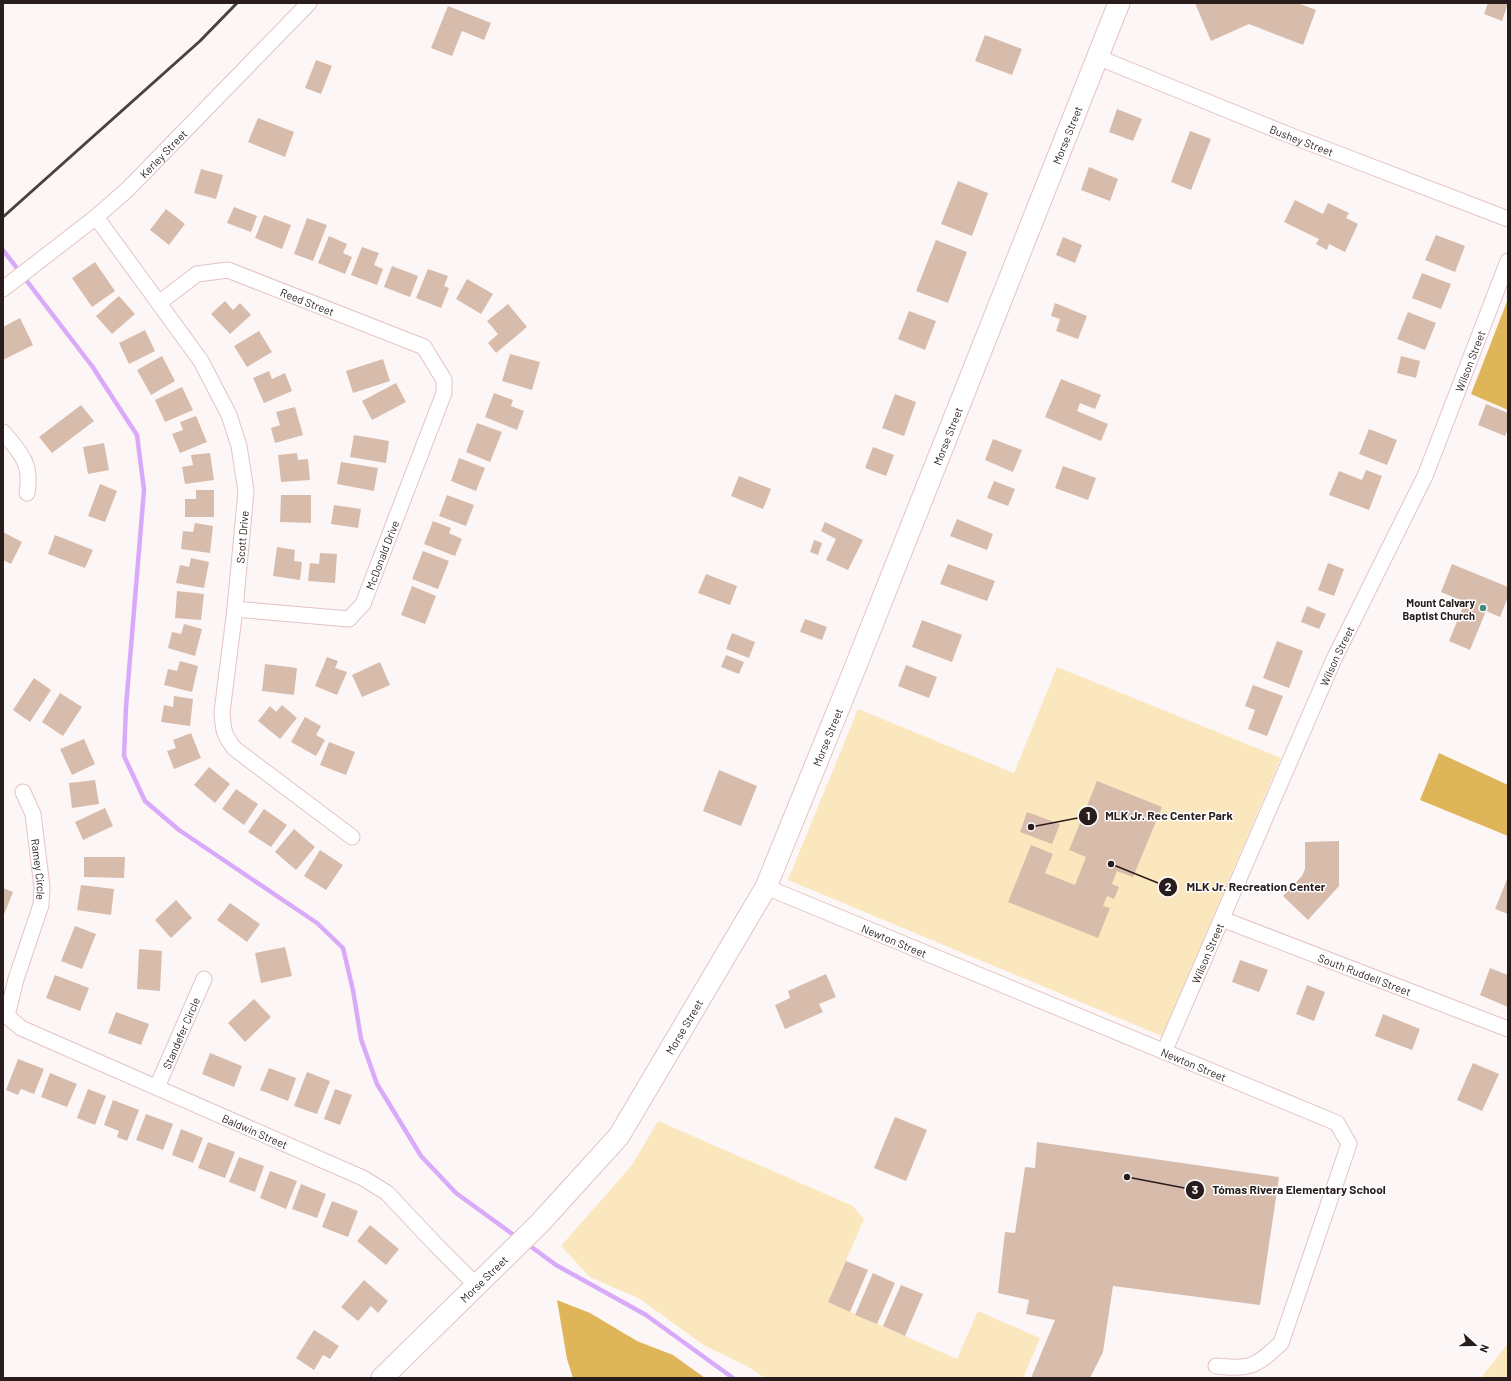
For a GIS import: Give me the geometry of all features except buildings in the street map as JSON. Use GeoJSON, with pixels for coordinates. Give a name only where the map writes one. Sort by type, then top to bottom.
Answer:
{"type":"FeatureCollection","features":[{"type":"Feature","properties":{"kind":"street","name":"Kerley Street"},"geometry":{"type":"LineString","coordinates":[[8,286],[96,217],[128,188],[309,3]]}},
{"type":"Feature","properties":{"kind":"street","name":"Morse Street"},"geometry":{"type":"LineString","coordinates":[[382,1378],[539,1224],[619,1136],[766,886],[856,666],[1119,3]]}},
{"type":"Feature","properties":{"kind":"street","name":"Bushey Street"},"geometry":{"type":"LineString","coordinates":[[1097,57],[1289,135],[1508,219]]}},
{"type":"Feature","properties":{"kind":"street","name":"Scott Drive"},"geometry":{"type":"LineString","coordinates":[[96,217],[160,302],[201,361],[229,415],[239,446],[246,491],[235,609],[222,712],[226,739],[235,749],[352,837]]}},
{"type":"Feature","properties":{"kind":"street","name":"Wilson Street"},"geometry":{"type":"LineString","coordinates":[[1164,1052],[1334,659],[1425,476],[1508,261]]}},
{"type":"Feature","properties":{"kind":"street","name":"Reed Street"},"geometry":{"type":"LineString","coordinates":[[160,302],[197,274],[228,270],[424,347],[444,380]]}},
{"type":"Feature","properties":{"kind":"street","name":"McDonald Drive"},"geometry":{"type":"LineString","coordinates":[[235,609],[349,619],[364,604],[444,394],[444,380]]}},
{"type":"Feature","properties":{"kind":"street"},"geometry":{"type":"LineString","coordinates":[[3,432],[23,455],[29,480],[27,493]]}},
{"type":"Feature","properties":{"kind":"street","name":"Ramey Circle"},"geometry":{"type":"LineString","coordinates":[[7,1016],[16,979],[41,905],[42,887],[33,814],[23,792]]}},
{"type":"Feature","properties":{"kind":"street","name":"Newton Street"},"geometry":{"type":"LineString","coordinates":[[766,886],[1337,1123],[1349,1144],[1282,1343],[1261,1362],[1239,1368],[1216,1366]]}},
{"type":"Feature","properties":{"kind":"street","name":"South Ruddell Street"},"geometry":{"type":"LineString","coordinates":[[1222,919],[1508,1029]]}},
{"type":"Feature","properties":{"kind":"street","name":"Standefer Circle"},"geometry":{"type":"LineString","coordinates":[[157,1087],[204,979]]}},
{"type":"Feature","properties":{"kind":"street","name":"Baldwin Street"},"geometry":{"type":"LineString","coordinates":[[7,1016],[21,1028],[363,1178],[387,1193],[476,1285]]}},
{"type":"Feature","properties":{"kind":"shaded area"},"geometry":{"type":"Polygon","coordinates":[[[1508,299],[1508,410],[1471,394],[1508,299]]]}},
{"type":"Feature","properties":{"kind":"shaded area"},"geometry":{"type":"Polygon","coordinates":[[[1057,667],[1281,758],[1162,1036],[788,880],[858,709],[1014,773],[1057,667]]]}},
{"type":"Feature","properties":{"kind":"shaded area"},"geometry":{"type":"Polygon","coordinates":[[[1439,753],[1508,785],[1508,836],[1420,800],[1439,753]]]}},
{"type":"Feature","properties":{"kind":"shaded area"},"geometry":{"type":"Polygon","coordinates":[[[658,1121],[853,1206],[864,1219],[828,1302],[957,1359],[978,1311],[1040,1338],[1023,1378],[765,1378],[747,1366],[705,1346],[640,1299],[590,1277],[561,1246],[632,1165],[658,1121]]]}},
{"type":"Feature","properties":{"kind":"shaded area"},"geometry":{"type":"Polygon","coordinates":[[[557,1300],[590,1313],[637,1341],[673,1355],[705,1378],[573,1378],[567,1359],[557,1300]]]}},
{"type":"Feature","properties":{"kind":"shaded area"},"geometry":{"type":"Polygon","coordinates":[[[1508,1343],[1508,1378],[1481,1378],[1508,1343]]]}},
{"type":"Feature","properties":{"kind":"waterway"},"geometry":{"type":"LineString","coordinates":[[3,250],[92,366],[137,435],[144,490],[126,707],[124,756],[145,801],[179,830],[317,923],[343,948],[353,990],[361,1039],[377,1084],[421,1156],[456,1193],[518,1238]]}},
{"type":"Feature","properties":{"kind":"waterway"},"geometry":{"type":"LineString","coordinates":[[526,1243],[556,1265],[646,1315],[733,1378]]}},
{"type":"Feature","properties":{"kind":"railway"},"geometry":{"type":"LineString","coordinates":[[3,217],[200,41],[237,3]]}},
{"type":"Feature","properties":{"kind":"place","name":"Mount Calvary Baptist Church"},"geometry":{"type":"Point","coordinates":[1483,608]}},
{"type":"Feature","properties":{"kind":"place","name":"MLK Jr. Rec Center Park"},"geometry":{"type":"Point","coordinates":[1031,827]}},
{"type":"Feature","properties":{"kind":"place","name":"MLK Jr. Recreation Center"},"geometry":{"type":"Point","coordinates":[1111,864]}},
{"type":"Feature","properties":{"kind":"place","name":"Tómas Rivera Elementary School"},"geometry":{"type":"Point","coordinates":[1127,1177]}}]}
